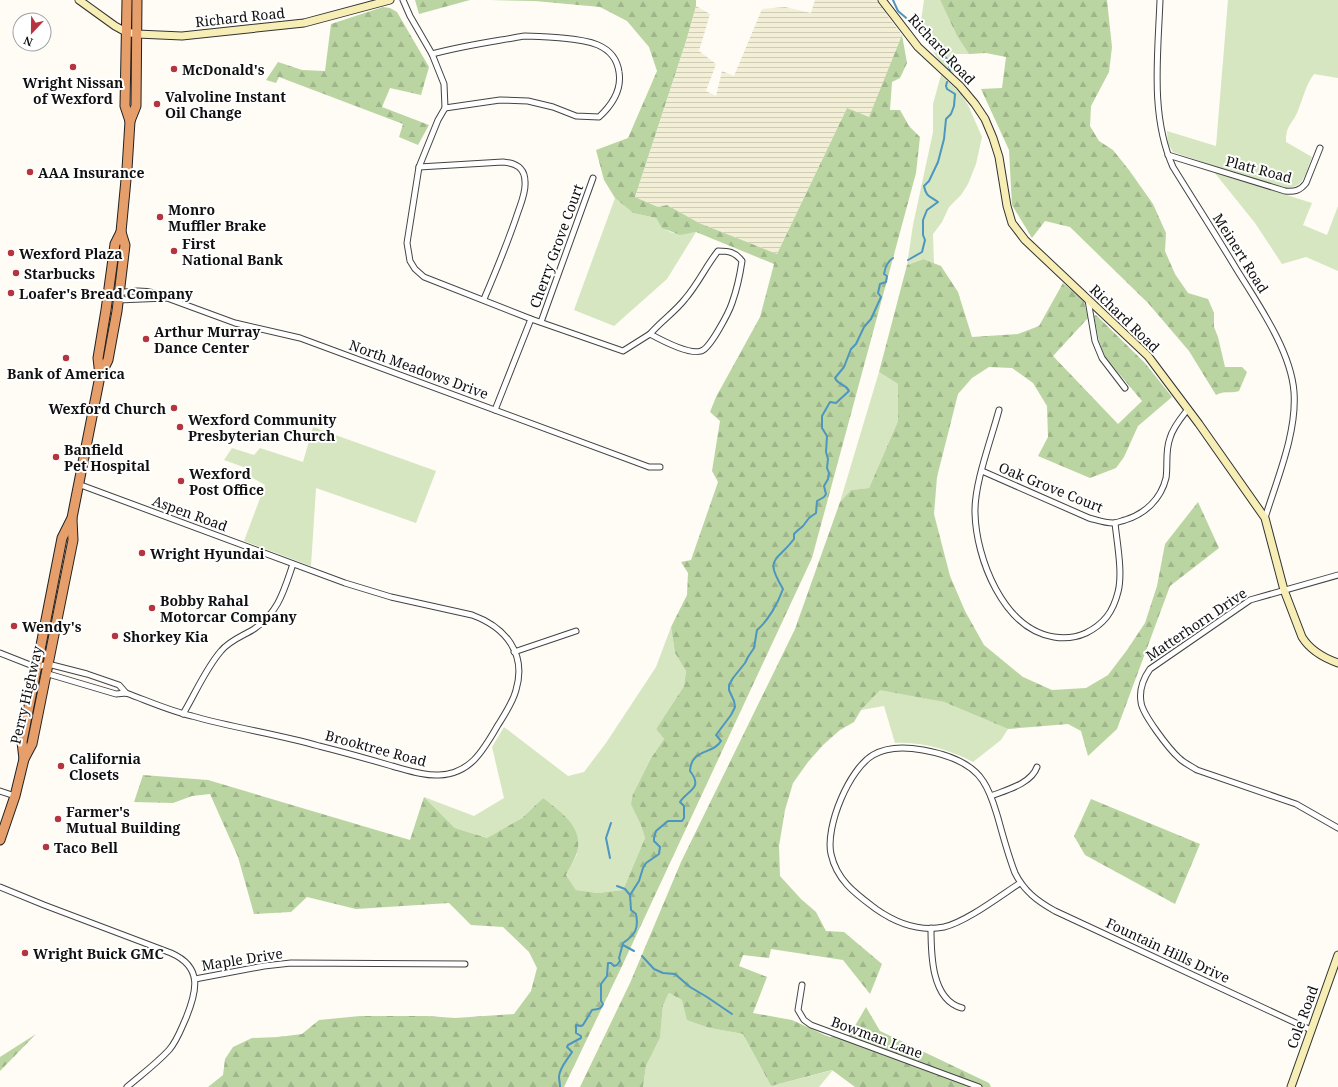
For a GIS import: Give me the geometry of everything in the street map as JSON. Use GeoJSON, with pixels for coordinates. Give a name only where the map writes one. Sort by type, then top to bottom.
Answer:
{"type":"FeatureCollection","features":[{"type":"Feature","properties":{"kind":"highway","name":"Perry Highway"},"geometry":{"type":"LineString","coordinates":[[127,0],[125,106],[130,121]]}},
{"type":"Feature","properties":{"kind":"highway","name":"Perry Highway"},"geometry":{"type":"LineString","coordinates":[[100,376],[98,358],[115,244],[121,232],[130,121],[136,106],[137,0]]}},
{"type":"Feature","properties":{"kind":"highway","name":"Perry Highway"},"geometry":{"type":"LineString","coordinates":[[0,840],[15,796],[24,759],[32,744],[73,540],[72,518],[78,484],[100,376],[108,360],[119,296],[125,245],[121,232]]}},
{"type":"Feature","properties":{"kind":"highway","name":"Perry Highway"},"geometry":{"type":"LineString","coordinates":[[24,759],[22,742],[62,538],[72,518]]}},
{"type":"Feature","properties":{"kind":"street"},"geometry":{"type":"LineString","coordinates":[[79,0],[115,26],[126,32]]}},
{"type":"Feature","properties":{"kind":"street","name":"Richard Road"},"geometry":{"type":"LineString","coordinates":[[126,32],[137,34],[187,36],[291,25],[304,23],[390,0]]}},
{"type":"Feature","properties":{"kind":"street"},"geometry":{"type":"LineString","coordinates":[[403,0],[410,16],[432,54],[444,84],[445,108],[438,120],[419,167],[407,242],[410,261],[424,277],[484,299],[531,319],[623,351],[650,334],[685,300],[718,251],[729,251],[737,254],[742,261],[737,290],[732,305],[710,346],[703,351],[693,352],[650,334]]}},
{"type":"Feature","properties":{"kind":"street","name":"Richard Road"},"geometry":{"type":"LineString","coordinates":[[882,0],[918,47],[960,86],[985,119],[999,157],[1007,206],[1012,222],[1025,240],[1039,255],[1148,356],[1266,518],[1284,590],[1306,643],[1321,655],[1338,663]]}},
{"type":"Feature","properties":{"kind":"street","name":"Meinert Road"},"geometry":{"type":"LineString","coordinates":[[1160,0],[1158,111],[1163,140],[1168,155],[1173,167],[1274,333],[1289,367],[1294,394],[1292,422],[1286,449],[1266,518]]}},
{"type":"Feature","properties":{"kind":"street"},"geometry":{"type":"LineString","coordinates":[[432,54],[474,44],[524,36],[544,36],[585,40],[600,45],[611,53],[618,65],[620,80],[613,102],[599,117],[576,116],[553,107],[528,101],[500,100],[445,108]]}},
{"type":"Feature","properties":{"kind":"street","name":"Platt Road"},"geometry":{"type":"LineString","coordinates":[[1168,155],[1285,191],[1292,191],[1298,190],[1306,183],[1320,148]]}},
{"type":"Feature","properties":{"kind":"street"},"geometry":{"type":"LineString","coordinates":[[419,167],[503,162],[512,162],[520,167],[525,182],[524,194],[502,257],[484,299]]}},
{"type":"Feature","properties":{"kind":"street","name":"Cherry Grove Court"},"geometry":{"type":"LineString","coordinates":[[541,322],[593,178]]}},
{"type":"Feature","properties":{"kind":"street","name":"North Meadows Drive"},"geometry":{"type":"LineString","coordinates":[[108,296],[167,298],[235,323],[300,338],[649,467],[660,467]]}},
{"type":"Feature","properties":{"kind":"street"},"geometry":{"type":"LineString","coordinates":[[1088,300],[1095,341],[1102,358],[1125,388]]}},
{"type":"Feature","properties":{"kind":"street"},"geometry":{"type":"LineString","coordinates":[[495,410],[531,319]]}},
{"type":"Feature","properties":{"kind":"street"},"geometry":{"type":"LineString","coordinates":[[1115,523],[1143,512],[1154,502],[1161,492],[1166,478],[1167,446],[1169,438],[1178,422],[1188,409]]}},
{"type":"Feature","properties":{"kind":"street","name":"Oak Grove Court"},"geometry":{"type":"LineString","coordinates":[[982,471],[1089,518],[1115,523],[1120,579],[1115,604],[1108,616],[1099,626],[1076,638],[1047,636],[1035,632],[1022,623],[1008,608],[993,584],[987,570],[976,528],[975,512],[976,498],[982,471],[999,410]]}},
{"type":"Feature","properties":{"kind":"street","name":"Aspen Road"},"geometry":{"type":"LineString","coordinates":[[78,484],[293,564]]}},
{"type":"Feature","properties":{"kind":"street"},"geometry":{"type":"LineString","coordinates":[[183,714],[212,663],[222,649],[254,630],[272,613],[280,601],[293,564]]}},
{"type":"Feature","properties":{"kind":"street","name":"Brooktree Road"},"geometry":{"type":"LineString","coordinates":[[0,653],[37,667],[46,673],[116,694],[126,693],[183,714],[311,744],[418,773],[432,775],[446,774],[466,767],[476,759],[485,748],[516,691],[518,665],[514,652],[504,635],[492,624],[472,616],[367,590],[293,564]]}},
{"type":"Feature","properties":{"kind":"street","name":"Matterhorn Drive"},"geometry":{"type":"LineString","coordinates":[[1338,575],[1250,600],[1155,665],[1146,674],[1141,691],[1142,707],[1164,742],[1184,763],[1197,770],[1296,804],[1338,828]]}},
{"type":"Feature","properties":{"kind":"street"},"geometry":{"type":"LineString","coordinates":[[514,652],[576,631]]}},
{"type":"Feature","properties":{"kind":"street"},"geometry":{"type":"LineString","coordinates":[[37,667],[48,664]]}},
{"type":"Feature","properties":{"kind":"street","name":"Brooktree Road"},"geometry":{"type":"LineString","coordinates":[[48,664],[119,685],[126,693]]}},
{"type":"Feature","properties":{"kind":"street","name":"Fountain Hills Drive"},"geometry":{"type":"LineString","coordinates":[[1020,883],[962,920],[945,926],[931,928],[912,927],[889,917],[852,891],[838,873],[831,855],[831,839],[837,811],[852,777],[858,768],[874,755],[893,748],[908,748],[935,753],[964,763],[977,774],[988,788],[1011,862],[1020,883],[1032,896],[1055,911],[1311,1030]]}},
{"type":"Feature","properties":{"kind":"street"},"geometry":{"type":"LineString","coordinates":[[991,796],[1029,778],[1035,773],[1037,767]]}},
{"type":"Feature","properties":{"kind":"street"},"geometry":{"type":"LineString","coordinates":[[0,791],[15,796]]}},
{"type":"Feature","properties":{"kind":"street","name":"Maple Drive"},"geometry":{"type":"LineString","coordinates":[[0,886],[47,906],[171,953],[186,963],[195,979],[264,966],[291,963],[465,964]]}},
{"type":"Feature","properties":{"kind":"street"},"geometry":{"type":"LineString","coordinates":[[931,928],[932,963],[937,981],[945,996],[955,1005],[962,1008]]}},
{"type":"Feature","properties":{"kind":"street","name":"Cole Road"},"geometry":{"type":"LineString","coordinates":[[1291,1087],[1338,955]]}},
{"type":"Feature","properties":{"kind":"street"},"geometry":{"type":"LineString","coordinates":[[127,1087],[164,1055],[174,1043],[182,1030],[193,1002],[195,979]]}},
{"type":"Feature","properties":{"kind":"street","name":"Bowman Lane"},"geometry":{"type":"LineString","coordinates":[[802,985],[798,1010],[804,1020],[811,1025],[979,1087]]}},
{"type":"Feature","properties":{"kind":"shaded area"},"geometry":{"type":"Polygon","coordinates":[[[815,0],[878,0],[902,35],[869,118],[847,108],[777,254],[699,223],[667,205],[658,207],[635,197],[696,6],[710,14],[699,51],[716,64],[706,91],[716,96],[722,71],[734,76],[762,9],[785,7],[811,13],[815,0]]]}},
{"type":"Feature","properties":{"kind":"green space"},"geometry":{"type":"Polygon","coordinates":[[[415,0],[470,0],[419,14],[415,0]]]}},
{"type":"Feature","properties":{"kind":"green space"},"geometry":{"type":"Polygon","coordinates":[[[489,0],[696,0],[696,6],[686,41],[635,197],[658,207],[667,205],[699,223],[777,254],[847,108],[869,117],[902,35],[907,63],[900,78],[892,82],[890,110],[900,110],[909,126],[920,137],[916,173],[812,558],[564,1087],[208,1087],[223,1075],[225,1059],[233,1047],[252,1038],[302,1034],[319,1020],[360,1016],[427,1016],[455,1018],[514,1014],[531,991],[537,968],[529,952],[503,927],[471,925],[449,903],[356,909],[307,897],[291,912],[254,914],[238,857],[210,794],[192,796],[173,803],[134,802],[143,775],[208,780],[410,840],[424,797],[455,828],[487,838],[522,818],[543,798],[564,815],[575,829],[578,837],[576,855],[566,875],[576,890],[598,893],[623,890],[645,838],[641,825],[631,804],[633,794],[651,758],[664,739],[656,729],[684,686],[686,671],[675,653],[671,627],[687,595],[688,573],[681,562],[691,560],[718,482],[712,471],[720,421],[710,412],[716,397],[760,317],[774,264],[696,232],[680,235],[662,228],[656,218],[633,213],[615,198],[604,180],[596,150],[628,138],[657,71],[649,47],[627,21],[600,7],[535,1],[489,0]]]}},
{"type":"Feature","properties":{"kind":"green space"},"geometry":{"type":"Polygon","coordinates":[[[924,0],[940,0],[957,36],[969,54],[955,54],[955,59],[961,64],[953,74],[940,63],[932,49],[915,27],[921,21],[924,0]]]}},
{"type":"Feature","properties":{"kind":"green space"},"geometry":{"type":"Polygon","coordinates":[[[940,0],[1107,0],[1112,47],[1109,72],[1091,106],[1090,126],[1099,141],[1113,150],[1153,204],[1166,233],[1165,251],[1175,274],[1188,293],[1208,299],[1214,313],[1214,327],[1218,337],[1225,367],[1242,367],[1247,372],[1239,391],[1216,395],[1189,351],[1148,303],[1070,227],[1045,221],[1032,238],[1012,205],[1009,150],[981,89],[1002,88],[1006,57],[986,53],[969,54],[957,36],[940,0]]]}},
{"type":"Feature","properties":{"kind":"green space"},"geometry":{"type":"Polygon","coordinates":[[[1228,0],[1338,0],[1338,78],[1314,74],[1308,83],[1297,113],[1289,126],[1286,142],[1312,157],[1303,180],[1290,188],[1282,189],[1173,152],[1168,144],[1167,131],[1216,146],[1228,0]]]}},
{"type":"Feature","properties":{"kind":"green space"},"geometry":{"type":"Polygon","coordinates":[[[383,7],[390,8],[397,12],[429,67],[421,95],[390,88],[382,107],[429,125],[418,145],[399,137],[403,124],[279,77],[276,83],[266,80],[278,62],[302,70],[325,71],[331,24],[383,7]]]}},
{"type":"Feature","properties":{"kind":"green space"},"geometry":{"type":"Polygon","coordinates":[[[941,75],[961,94],[968,105],[982,137],[976,164],[968,184],[961,195],[949,207],[942,222],[933,234],[934,264],[922,259],[907,265],[913,225],[933,132],[933,104],[941,75]]]}},
{"type":"Feature","properties":{"kind":"green space"},"geometry":{"type":"Polygon","coordinates":[[[1214,172],[1312,203],[1303,225],[1327,235],[1338,206],[1338,271],[1306,257],[1282,264],[1255,223],[1214,172]]]}},
{"type":"Feature","properties":{"kind":"green space"},"geometry":{"type":"Polygon","coordinates":[[[615,198],[633,213],[656,218],[668,231],[678,234],[696,232],[667,279],[614,326],[574,310],[615,198]]]}},
{"type":"Feature","properties":{"kind":"green space"},"geometry":{"type":"Polygon","coordinates":[[[923,259],[941,266],[958,292],[972,337],[1018,334],[1039,326],[1063,283],[1084,301],[1088,318],[1053,356],[1118,424],[1142,401],[1105,357],[1099,341],[1094,316],[1096,315],[1145,363],[1172,397],[1138,426],[1124,457],[1116,468],[1090,478],[1038,456],[1048,437],[1047,406],[1033,383],[1012,368],[989,367],[972,378],[958,394],[937,477],[934,514],[950,576],[965,611],[984,645],[1023,677],[1052,690],[1086,688],[1108,675],[1145,623],[1157,586],[1165,544],[1198,502],[1219,548],[1170,586],[1117,729],[1088,756],[1081,731],[1068,724],[1008,729],[944,702],[880,690],[861,710],[854,722],[840,730],[823,745],[808,762],[793,783],[785,810],[779,846],[780,876],[801,899],[816,912],[826,931],[844,932],[882,964],[870,994],[843,960],[771,949],[769,958],[743,955],[739,966],[767,977],[753,1013],[792,1020],[829,1037],[849,1036],[866,1007],[880,1031],[989,1083],[991,1087],[855,1087],[832,1070],[771,1086],[743,1034],[710,1028],[687,1020],[682,1000],[669,993],[663,1005],[660,1038],[646,1066],[643,1087],[580,1087],[630,983],[681,862],[795,629],[840,502],[851,490],[869,488],[898,421],[898,384],[879,372],[907,265],[923,259]]]}},
{"type":"Feature","properties":{"kind":"green space"},"geometry":{"type":"Polygon","coordinates":[[[879,372],[898,384],[898,421],[869,488],[851,490],[840,502],[879,372]]]}},
{"type":"Feature","properties":{"kind":"green space"},"geometry":{"type":"Polygon","coordinates":[[[313,427],[436,471],[416,523],[316,488],[311,566],[244,541],[265,485],[251,477],[246,468],[224,460],[232,448],[254,455],[260,448],[303,462],[313,427]]]}},
{"type":"Feature","properties":{"kind":"green space"},"geometry":{"type":"Polygon","coordinates":[[[671,627],[675,653],[686,671],[684,686],[656,729],[664,739],[651,758],[633,794],[645,838],[623,890],[598,893],[576,890],[566,875],[577,854],[543,798],[522,818],[487,838],[455,828],[424,797],[474,816],[504,798],[492,747],[504,727],[568,776],[584,772],[606,743],[656,667],[671,627]]]}},
{"type":"Feature","properties":{"kind":"green space"},"geometry":{"type":"Polygon","coordinates":[[[880,689],[944,702],[1008,729],[1001,740],[973,762],[935,747],[915,743],[895,743],[884,706],[861,710],[880,689]]]}},
{"type":"Feature","properties":{"kind":"green space"},"geometry":{"type":"Polygon","coordinates":[[[1091,799],[1200,844],[1175,904],[1085,855],[1074,836],[1091,799]]]}},
{"type":"Feature","properties":{"kind":"green space"},"geometry":{"type":"Polygon","coordinates":[[[669,993],[682,1000],[710,1028],[743,1034],[771,1086],[833,1070],[819,1087],[643,1087],[646,1066],[660,1038],[663,1005],[669,993]]]}},
{"type":"Feature","properties":{"kind":"green space"},"geometry":{"type":"Polygon","coordinates":[[[36,1034],[0,1071],[0,1057],[36,1034]]]}},
{"type":"Feature","properties":{"kind":"waterway"},"geometry":{"type":"LineString","coordinates":[[893,0],[898,11],[925,34],[947,59],[950,70]]}},
{"type":"Feature","properties":{"kind":"waterway"},"geometry":{"type":"LineString","coordinates":[[908,260],[922,252],[925,240],[923,235],[923,220],[927,210],[938,202],[927,194],[924,186],[929,181],[938,162],[944,139],[946,119],[951,114],[954,106],[955,94],[947,89],[947,82]]}},
{"type":"Feature","properties":{"kind":"waterway"},"geometry":{"type":"LineString","coordinates":[[560,1087],[560,1070],[572,1052],[567,1047],[581,1038],[581,1036],[576,1033],[576,1025],[583,1025],[592,1010],[599,1009],[602,1006],[601,984],[607,976],[608,963],[611,963],[614,966],[617,965],[620,961],[619,958],[623,943],[631,937],[635,931],[637,919],[636,914],[631,910],[630,895],[639,881],[646,863],[659,854],[660,847],[654,841],[656,831],[668,821],[682,821],[684,818],[684,806],[680,802],[695,786],[694,777],[690,771],[691,764],[698,755],[713,748],[721,741],[716,735],[735,707],[729,690],[729,685],[754,648],[757,630],[765,622],[772,611],[783,589],[777,579],[773,565],[794,539],[794,534],[809,518],[816,513],[817,501],[826,494],[824,486],[828,479],[829,473],[827,468],[828,459],[826,452],[827,436],[822,428],[822,416],[830,402],[836,403],[849,391],[835,378],[844,367],[851,349],[856,344],[864,327],[871,319],[881,297],[878,293],[880,284],[886,282],[887,276],[884,274],[885,269],[893,258]]}},
{"type":"Feature","properties":{"kind":"waterway"},"geometry":{"type":"LineString","coordinates":[[610,858],[606,838],[611,823]]}},
{"type":"Feature","properties":{"kind":"waterway"},"geometry":{"type":"LineString","coordinates":[[617,886],[625,889],[630,895]]}},
{"type":"Feature","properties":{"kind":"waterway"},"geometry":{"type":"LineString","coordinates":[[623,945],[634,951]]}},
{"type":"Feature","properties":{"kind":"waterway"},"geometry":{"type":"LineString","coordinates":[[642,956],[654,969],[663,973],[675,974],[690,987],[732,1014]]}},
{"type":"Feature","properties":{"kind":"place","name":"Wright Nissan of Wexford"},"geometry":{"type":"Point","coordinates":[73,67]}},
{"type":"Feature","properties":{"kind":"place","name":"McDonald's"},"geometry":{"type":"Point","coordinates":[174,69]}},
{"type":"Feature","properties":{"kind":"place","name":"Valvoline Instant Oil Change"},"geometry":{"type":"Point","coordinates":[157,104]}},
{"type":"Feature","properties":{"kind":"place","name":"AAA Insurance"},"geometry":{"type":"Point","coordinates":[30,172]}},
{"type":"Feature","properties":{"kind":"place","name":"Monro Muffler Brake"},"geometry":{"type":"Point","coordinates":[160,217]}},
{"type":"Feature","properties":{"kind":"place","name":"First National Bank"},"geometry":{"type":"Point","coordinates":[174,251]}},
{"type":"Feature","properties":{"kind":"place","name":"Wexford Plaza"},"geometry":{"type":"Point","coordinates":[11,253]}},
{"type":"Feature","properties":{"kind":"place","name":"Starbucks"},"geometry":{"type":"Point","coordinates":[16,273]}},
{"type":"Feature","properties":{"kind":"place","name":"Loafer's Bread Company"},"geometry":{"type":"Point","coordinates":[11,293]}},
{"type":"Feature","properties":{"kind":"place","name":"Arthur Murray Dance Center"},"geometry":{"type":"Point","coordinates":[146,339]}},
{"type":"Feature","properties":{"kind":"place","name":"Bank of America"},"geometry":{"type":"Point","coordinates":[66,358]}},
{"type":"Feature","properties":{"kind":"place","name":"Wexford Church"},"geometry":{"type":"Point","coordinates":[174,408]}},
{"type":"Feature","properties":{"kind":"place","name":"Wexford Community Presbyterian Church"},"geometry":{"type":"Point","coordinates":[180,427]}},
{"type":"Feature","properties":{"kind":"place","name":"Banfield Pet Hospital"},"geometry":{"type":"Point","coordinates":[56,457]}},
{"type":"Feature","properties":{"kind":"place","name":"Wexford Post Office"},"geometry":{"type":"Point","coordinates":[181,481]}},
{"type":"Feature","properties":{"kind":"place","name":"Wright Hyundai"},"geometry":{"type":"Point","coordinates":[142,553]}},
{"type":"Feature","properties":{"kind":"place","name":"Bobby Rahal Motorcar Company"},"geometry":{"type":"Point","coordinates":[152,608]}},
{"type":"Feature","properties":{"kind":"place","name":"Wendy's"},"geometry":{"type":"Point","coordinates":[14,626]}},
{"type":"Feature","properties":{"kind":"place","name":"Shorkey Kia"},"geometry":{"type":"Point","coordinates":[115,636]}},
{"type":"Feature","properties":{"kind":"place","name":"California Closets"},"geometry":{"type":"Point","coordinates":[61,766]}},
{"type":"Feature","properties":{"kind":"place","name":"Farmer's Mutual Building"},"geometry":{"type":"Point","coordinates":[58,819]}},
{"type":"Feature","properties":{"kind":"place","name":"Taco Bell"},"geometry":{"type":"Point","coordinates":[46,847]}},
{"type":"Feature","properties":{"kind":"place","name":"Wright Buick GMC"},"geometry":{"type":"Point","coordinates":[25,953]}}]}
